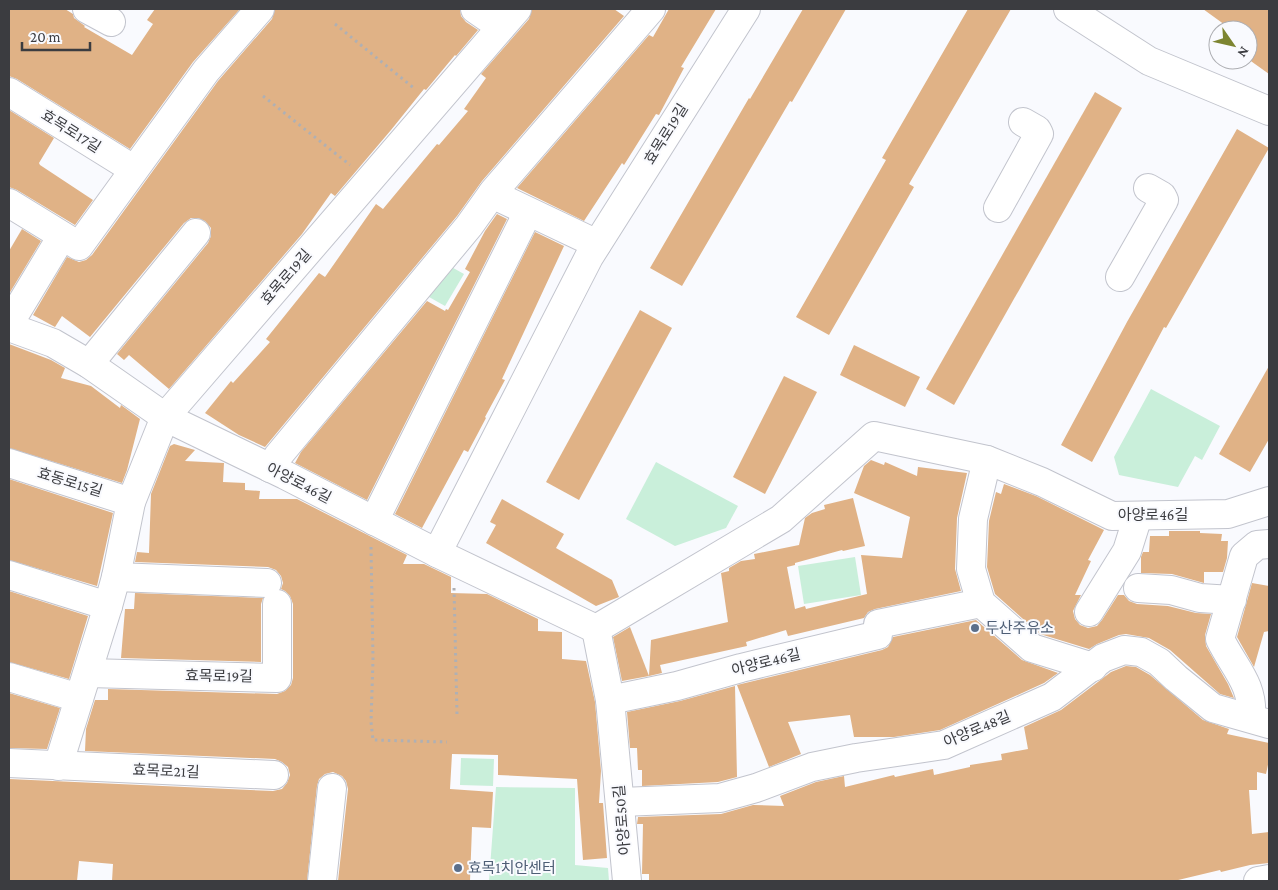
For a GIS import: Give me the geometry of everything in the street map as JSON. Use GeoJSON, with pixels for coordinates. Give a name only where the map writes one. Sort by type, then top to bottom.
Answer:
{"type":"FeatureCollection","features":[{"type":"Feature","properties":{"kind":"street"},"geometry":{"type":"LineString","coordinates":[[87,9],[111,22]]}},
{"type":"Feature","properties":{"kind":"street","name":"아양로46길"},"geometry":{"type":"LineString","coordinates":[[260,9],[206,71],[133,170],[70,241],[9,326],[54,343],[89,364],[164,417],[270,468],[447,558],[596,629],[780,519],[874,436],[987,460],[1042,482],[1112,516],[1228,514],[1269,501]]}},
{"type":"Feature","properties":{"kind":"street"},"geometry":{"type":"LineString","coordinates":[[475,9],[509,18]]}},
{"type":"Feature","properties":{"kind":"street"},"geometry":{"type":"LineString","coordinates":[[270,468],[469,226],[492,194],[651,9]]}},
{"type":"Feature","properties":{"kind":"street","name":"효목로19길"},"geometry":{"type":"LineString","coordinates":[[447,558],[597,244],[746,9]]}},
{"type":"Feature","properties":{"kind":"street"},"geometry":{"type":"LineString","coordinates":[[1068,9],[1149,60],[1269,111]]}},
{"type":"Feature","properties":{"kind":"street","name":"효목로19길"},"geometry":{"type":"LineString","coordinates":[[58,766],[116,577],[130,502],[164,417],[509,18]]}},
{"type":"Feature","properties":{"kind":"street","name":"효목로17길"},"geometry":{"type":"LineString","coordinates":[[9,92],[133,170]]}},
{"type":"Feature","properties":{"kind":"street"},"geometry":{"type":"LineString","coordinates":[[998,208],[1039,134],[1037,130],[1023,122]]}},
{"type":"Feature","properties":{"kind":"street"},"geometry":{"type":"LineString","coordinates":[[1120,277],[1163,204],[1162,196],[1148,188]]}},
{"type":"Feature","properties":{"kind":"street"},"geometry":{"type":"LineString","coordinates":[[492,194],[597,244]]}},
{"type":"Feature","properties":{"kind":"street"},"geometry":{"type":"LineString","coordinates":[[9,203],[70,241]]}},
{"type":"Feature","properties":{"kind":"street"},"geometry":{"type":"LineString","coordinates":[[372,520],[528,212]]}},
{"type":"Feature","properties":{"kind":"street"},"geometry":{"type":"LineString","coordinates":[[89,364],[196,233]]}},
{"type":"Feature","properties":{"kind":"street"},"geometry":{"type":"LineString","coordinates":[[987,460],[973,519],[971,559],[971,569],[981,603],[1032,648],[1093,667]]}},
{"type":"Feature","properties":{"kind":"street","name":"효동로15길"},"geometry":{"type":"LineString","coordinates":[[9,463],[130,502]]}},
{"type":"Feature","properties":{"kind":"street"},"geometry":{"type":"LineString","coordinates":[[1089,612],[1127,551],[1138,516]]}},
{"type":"Feature","properties":{"kind":"street"},"geometry":{"type":"LineString","coordinates":[[1260,721],[1252,704],[1247,684],[1220,640],[1244,556],[1257,545],[1269,544]]}},
{"type":"Feature","properties":{"kind":"street"},"geometry":{"type":"LineString","coordinates":[[9,575],[108,606]]}},
{"type":"Feature","properties":{"kind":"street","name":"효목로19길"},"geometry":{"type":"LineString","coordinates":[[84,685],[277,678],[272,594],[116,577]]}},
{"type":"Feature","properties":{"kind":"street"},"geometry":{"type":"LineString","coordinates":[[1138,588],[1171,590],[1200,598],[1232,600]]}},
{"type":"Feature","properties":{"kind":"street","name":"아양로46길"},"geometry":{"type":"LineString","coordinates":[[610,700],[677,686],[741,668],[878,635],[878,624],[981,603]]}},
{"type":"Feature","properties":{"kind":"street"},"geometry":{"type":"LineString","coordinates":[[596,629],[610,700]]}},
{"type":"Feature","properties":{"kind":"street","name":"아양로48길"},"geometry":{"type":"LineString","coordinates":[[621,802],[720,798],[756,788],[812,767],[856,758],[944,745],[1052,697],[1103,658],[1124,650],[1141,652],[1159,662],[1213,708],[1260,721]]}},
{"type":"Feature","properties":{"kind":"street"},"geometry":{"type":"LineString","coordinates":[[9,677],[84,685]]}},
{"type":"Feature","properties":{"kind":"street","name":"아양로50길"},"geometry":{"type":"LineString","coordinates":[[610,700],[627,881]]}},
{"type":"Feature","properties":{"kind":"street"},"geometry":{"type":"LineString","coordinates":[[9,763],[58,766]]}},
{"type":"Feature","properties":{"kind":"street","name":"효목로21길"},"geometry":{"type":"LineString","coordinates":[[58,766],[274,775]]}},
{"type":"Feature","properties":{"kind":"street"},"geometry":{"type":"LineString","coordinates":[[322,881],[332,788]]}},
{"type":"Feature","properties":{"kind":"street"},"geometry":{"type":"LineString","coordinates":[[1258,881],[1269,879]]}},
{"type":"Feature","properties":{"kind":"path"},"geometry":{"type":"LineString","coordinates":[[335,24],[436,104]]}},
{"type":"Feature","properties":{"kind":"path"},"geometry":{"type":"LineString","coordinates":[[263,96],[370,180]]}},
{"type":"Feature","properties":{"kind":"path"},"geometry":{"type":"LineString","coordinates":[[372,520],[372,740],[447,742]]}},
{"type":"Feature","properties":{"kind":"path"},"geometry":{"type":"LineString","coordinates":[[447,558],[454,577],[457,715]]}},
{"type":"Feature","properties":{"kind":"green space"},"geometry":{"type":"Polygon","coordinates":[[[446,264],[464,274],[445,306],[422,293],[446,264]]]}},
{"type":"Feature","properties":{"kind":"green space"},"geometry":{"type":"Polygon","coordinates":[[[1151,389],[1220,426],[1202,460],[1195,456],[1178,487],[1119,475],[1114,457],[1151,389]]]}},
{"type":"Feature","properties":{"kind":"green space"},"geometry":{"type":"Polygon","coordinates":[[[656,462],[738,506],[726,528],[675,546],[626,519],[656,462]]]}},
{"type":"Feature","properties":{"kind":"green space"},"geometry":{"type":"Polygon","coordinates":[[[855,557],[861,595],[804,604],[798,566],[855,557]]]}},
{"type":"Feature","properties":{"kind":"green space"},"geometry":{"type":"Polygon","coordinates":[[[461,758],[494,759],[493,786],[460,785],[461,758]]]}},
{"type":"Feature","properties":{"kind":"green space"},"geometry":{"type":"Polygon","coordinates":[[[496,787],[575,788],[575,865],[608,868],[609,881],[489,881],[496,787]]]}},
{"type":"Feature","properties":{"kind":"building"},"geometry":{"type":"Polygon","coordinates":[[[9,9],[65,9],[73,14],[74,18],[84,27],[132,55],[153,24],[147,20],[155,9],[240,9],[193,62],[130,149],[17,79],[9,76],[9,9]]]}},
{"type":"Feature","properties":{"kind":"building"},"geometry":{"type":"Polygon","coordinates":[[[275,9],[460,9],[461,16],[466,22],[478,30],[426,90],[424,89],[335,196],[331,193],[302,234],[169,389],[129,355],[124,360],[117,354],[208,243],[211,236],[211,228],[205,221],[191,218],[184,223],[90,337],[62,316],[55,327],[33,315],[67,257],[79,262],[86,260],[92,255],[218,81],[272,19],[275,9]]]}},
{"type":"Feature","properties":{"kind":"building"},"geometry":{"type":"Polygon","coordinates":[[[532,9],[614,9],[624,16],[482,181],[457,216],[265,447],[239,435],[205,413],[231,381],[233,383],[270,342],[266,339],[319,273],[325,277],[376,204],[383,209],[437,144],[439,145],[468,111],[464,109],[486,78],[481,74],[529,19],[532,9]]]}},
{"type":"Feature","properties":{"kind":"building"},"geometry":{"type":"Polygon","coordinates":[[[669,9],[716,9],[681,67],[684,68],[659,115],[656,114],[624,165],[622,163],[584,221],[517,188],[649,35],[653,37],[669,9]]]}},
{"type":"Feature","properties":{"kind":"building"},"geometry":{"type":"Polygon","coordinates":[[[803,9],[846,9],[682,286],[650,268],[803,9]]]}},
{"type":"Feature","properties":{"kind":"building"},"geometry":{"type":"Polygon","coordinates":[[[968,9],[1011,9],[909,184],[914,187],[829,335],[796,317],[886,160],[882,158],[968,9]]]}},
{"type":"Feature","properties":{"kind":"building"},"geometry":{"type":"Polygon","coordinates":[[[1203,9],[1269,9],[1269,74],[1258,66],[1258,20],[1218,20],[1203,9]]]}},
{"type":"Feature","properties":{"kind":"building"},"geometry":{"type":"Polygon","coordinates":[[[1095,92],[1122,108],[954,405],[926,389],[1095,92]]]}},
{"type":"Feature","properties":{"kind":"building"},"geometry":{"type":"Polygon","coordinates":[[[9,110],[54,138],[39,163],[40,165],[93,200],[75,225],[9,187],[9,110]]]}},
{"type":"Feature","properties":{"kind":"building"},"geometry":{"type":"Polygon","coordinates":[[[1237,129],[1269,148],[1166,328],[1164,327],[1092,462],[1061,445],[1127,322],[1237,129]]]}},
{"type":"Feature","properties":{"kind":"building"},"geometry":{"type":"Polygon","coordinates":[[[497,214],[507,219],[367,500],[295,463],[301,452],[427,301],[445,311],[446,309],[448,310],[470,272],[465,269],[485,231],[497,214]]]}},
{"type":"Feature","properties":{"kind":"building"},"geometry":{"type":"Polygon","coordinates":[[[22,229],[41,241],[9,294],[9,251],[22,229]]]}},
{"type":"Feature","properties":{"kind":"building"},"geometry":{"type":"Polygon","coordinates":[[[535,232],[564,246],[502,379],[505,380],[486,418],[468,452],[464,450],[422,528],[395,514],[535,232]]]}},
{"type":"Feature","properties":{"kind":"building"},"geometry":{"type":"Polygon","coordinates":[[[640,310],[672,328],[579,500],[546,482],[640,310]]]}},
{"type":"Feature","properties":{"kind":"building"},"geometry":{"type":"Polygon","coordinates":[[[9,344],[51,360],[65,368],[61,378],[91,386],[120,408],[121,405],[140,419],[122,483],[9,448],[9,344]]]}},
{"type":"Feature","properties":{"kind":"building"},"geometry":{"type":"Polygon","coordinates":[[[854,345],[920,377],[905,407],[840,375],[854,345]]]}},
{"type":"Feature","properties":{"kind":"building"},"geometry":{"type":"Polygon","coordinates":[[[1269,366],[1269,439],[1250,472],[1219,454],[1269,366]]]}},
{"type":"Feature","properties":{"kind":"building"},"geometry":{"type":"Polygon","coordinates":[[[784,376],[817,392],[765,494],[733,477],[784,376]]]}},
{"type":"Feature","properties":{"kind":"building"},"geometry":{"type":"Polygon","coordinates":[[[174,444],[195,450],[185,461],[224,463],[223,482],[245,483],[245,490],[260,491],[259,499],[297,499],[407,555],[403,564],[424,564],[451,577],[451,593],[487,594],[538,619],[538,631],[562,632],[562,659],[586,661],[595,702],[601,771],[599,803],[603,803],[607,858],[583,860],[577,779],[498,775],[498,755],[452,754],[450,789],[493,792],[491,828],[472,827],[470,881],[338,881],[348,789],[346,781],[342,776],[333,772],[325,774],[319,779],[317,786],[307,881],[112,881],[113,864],[79,861],[77,881],[9,881],[9,779],[273,791],[282,789],[287,783],[290,775],[288,767],[275,759],[85,751],[86,729],[95,700],[108,700],[108,689],[277,694],[285,691],[291,685],[293,678],[293,604],[290,596],[281,589],[283,583],[281,576],[276,570],[268,567],[135,562],[137,552],[149,553],[151,494],[170,446],[174,444]]]}},
{"type":"Feature","properties":{"kind":"building"},"geometry":{"type":"Polygon","coordinates":[[[871,460],[884,465],[885,462],[917,476],[918,467],[967,473],[957,518],[955,569],[961,591],[875,609],[868,612],[864,618],[788,636],[786,630],[746,642],[747,646],[660,665],[662,673],[649,676],[651,640],[728,622],[721,573],[729,571],[729,568],[741,561],[755,559],[754,554],[799,545],[805,518],[812,513],[825,509],[824,505],[853,498],[865,546],[842,550],[787,567],[795,609],[805,606],[806,609],[867,594],[861,555],[902,558],[910,517],[854,493],[864,466],[871,460]]]}},
{"type":"Feature","properties":{"kind":"building"},"geometry":{"type":"Polygon","coordinates":[[[9,479],[113,513],[97,586],[9,560],[9,479]]]}},
{"type":"Feature","properties":{"kind":"building"},"geometry":{"type":"Polygon","coordinates":[[[1004,484],[1036,496],[1104,530],[1088,560],[1091,561],[1075,595],[1081,595],[1073,611],[1075,619],[1080,625],[1088,628],[1097,626],[1118,595],[1124,595],[1129,601],[1137,604],[1168,606],[1196,613],[1211,614],[1205,635],[1206,646],[1234,698],[1220,694],[1170,650],[1149,638],[1126,634],[1119,635],[1089,649],[1040,634],[995,594],[987,567],[989,521],[996,492],[1001,494],[1004,484]]]}},
{"type":"Feature","properties":{"kind":"building"},"geometry":{"type":"Polygon","coordinates":[[[502,499],[564,534],[556,548],[612,580],[619,597],[596,606],[486,543],[496,525],[490,522],[502,499]]]}},
{"type":"Feature","properties":{"kind":"building"},"geometry":{"type":"Polygon","coordinates":[[[1169,531],[1200,531],[1200,533],[1222,534],[1221,541],[1228,541],[1227,558],[1223,572],[1204,572],[1204,583],[1172,574],[1141,573],[1141,557],[1143,552],[1149,552],[1150,536],[1169,536],[1169,531]]]}},
{"type":"Feature","properties":{"kind":"building"},"geometry":{"type":"Polygon","coordinates":[[[1252,583],[1269,586],[1269,631],[1264,632],[1254,667],[1237,637],[1252,583]]]}},
{"type":"Feature","properties":{"kind":"building"},"geometry":{"type":"Polygon","coordinates":[[[9,591],[88,616],[69,679],[9,662],[9,591]]]}},
{"type":"Feature","properties":{"kind":"building"},"geometry":{"type":"Polygon","coordinates":[[[135,593],[263,598],[261,604],[261,662],[121,658],[125,609],[134,609],[135,593]]]}},
{"type":"Feature","properties":{"kind":"building"},"geometry":{"type":"Polygon","coordinates":[[[976,620],[1022,660],[1058,673],[1044,683],[940,730],[894,737],[854,737],[850,715],[788,722],[801,754],[769,767],[737,685],[882,650],[888,647],[893,637],[976,620]]]}},
{"type":"Feature","properties":{"kind":"building"},"geometry":{"type":"Polygon","coordinates":[[[630,627],[649,676],[622,681],[613,637],[630,627]]]}},
{"type":"Feature","properties":{"kind":"building"},"geometry":{"type":"Polygon","coordinates":[[[1126,666],[1136,667],[1150,675],[1203,720],[1229,729],[1227,734],[1269,743],[1269,760],[1266,774],[1257,772],[1257,790],[1249,790],[1252,834],[1269,832],[1269,863],[1250,865],[1221,872],[1220,870],[1174,881],[649,881],[649,874],[642,874],[643,824],[637,824],[638,817],[721,814],[753,805],[784,806],[780,796],[816,782],[844,776],[845,787],[894,775],[895,777],[933,769],[934,775],[970,767],[970,765],[1002,760],[1001,754],[1028,749],[1024,727],[1061,710],[1111,672],[1126,666]]]}},
{"type":"Feature","properties":{"kind":"building"},"geometry":{"type":"Polygon","coordinates":[[[735,686],[737,777],[718,782],[642,786],[642,770],[638,770],[637,748],[630,748],[627,712],[680,701],[735,686]]]}},
{"type":"Feature","properties":{"kind":"building"},"geometry":{"type":"Polygon","coordinates":[[[9,693],[60,708],[47,749],[9,748],[9,693]]]}},
{"type":"Feature","properties":{"kind":"place","name":"두산주유소"},"geometry":{"type":"Point","coordinates":[975,628]}},
{"type":"Feature","properties":{"kind":"place","name":"효목1치안센터"},"geometry":{"type":"Point","coordinates":[458,868]}}]}
